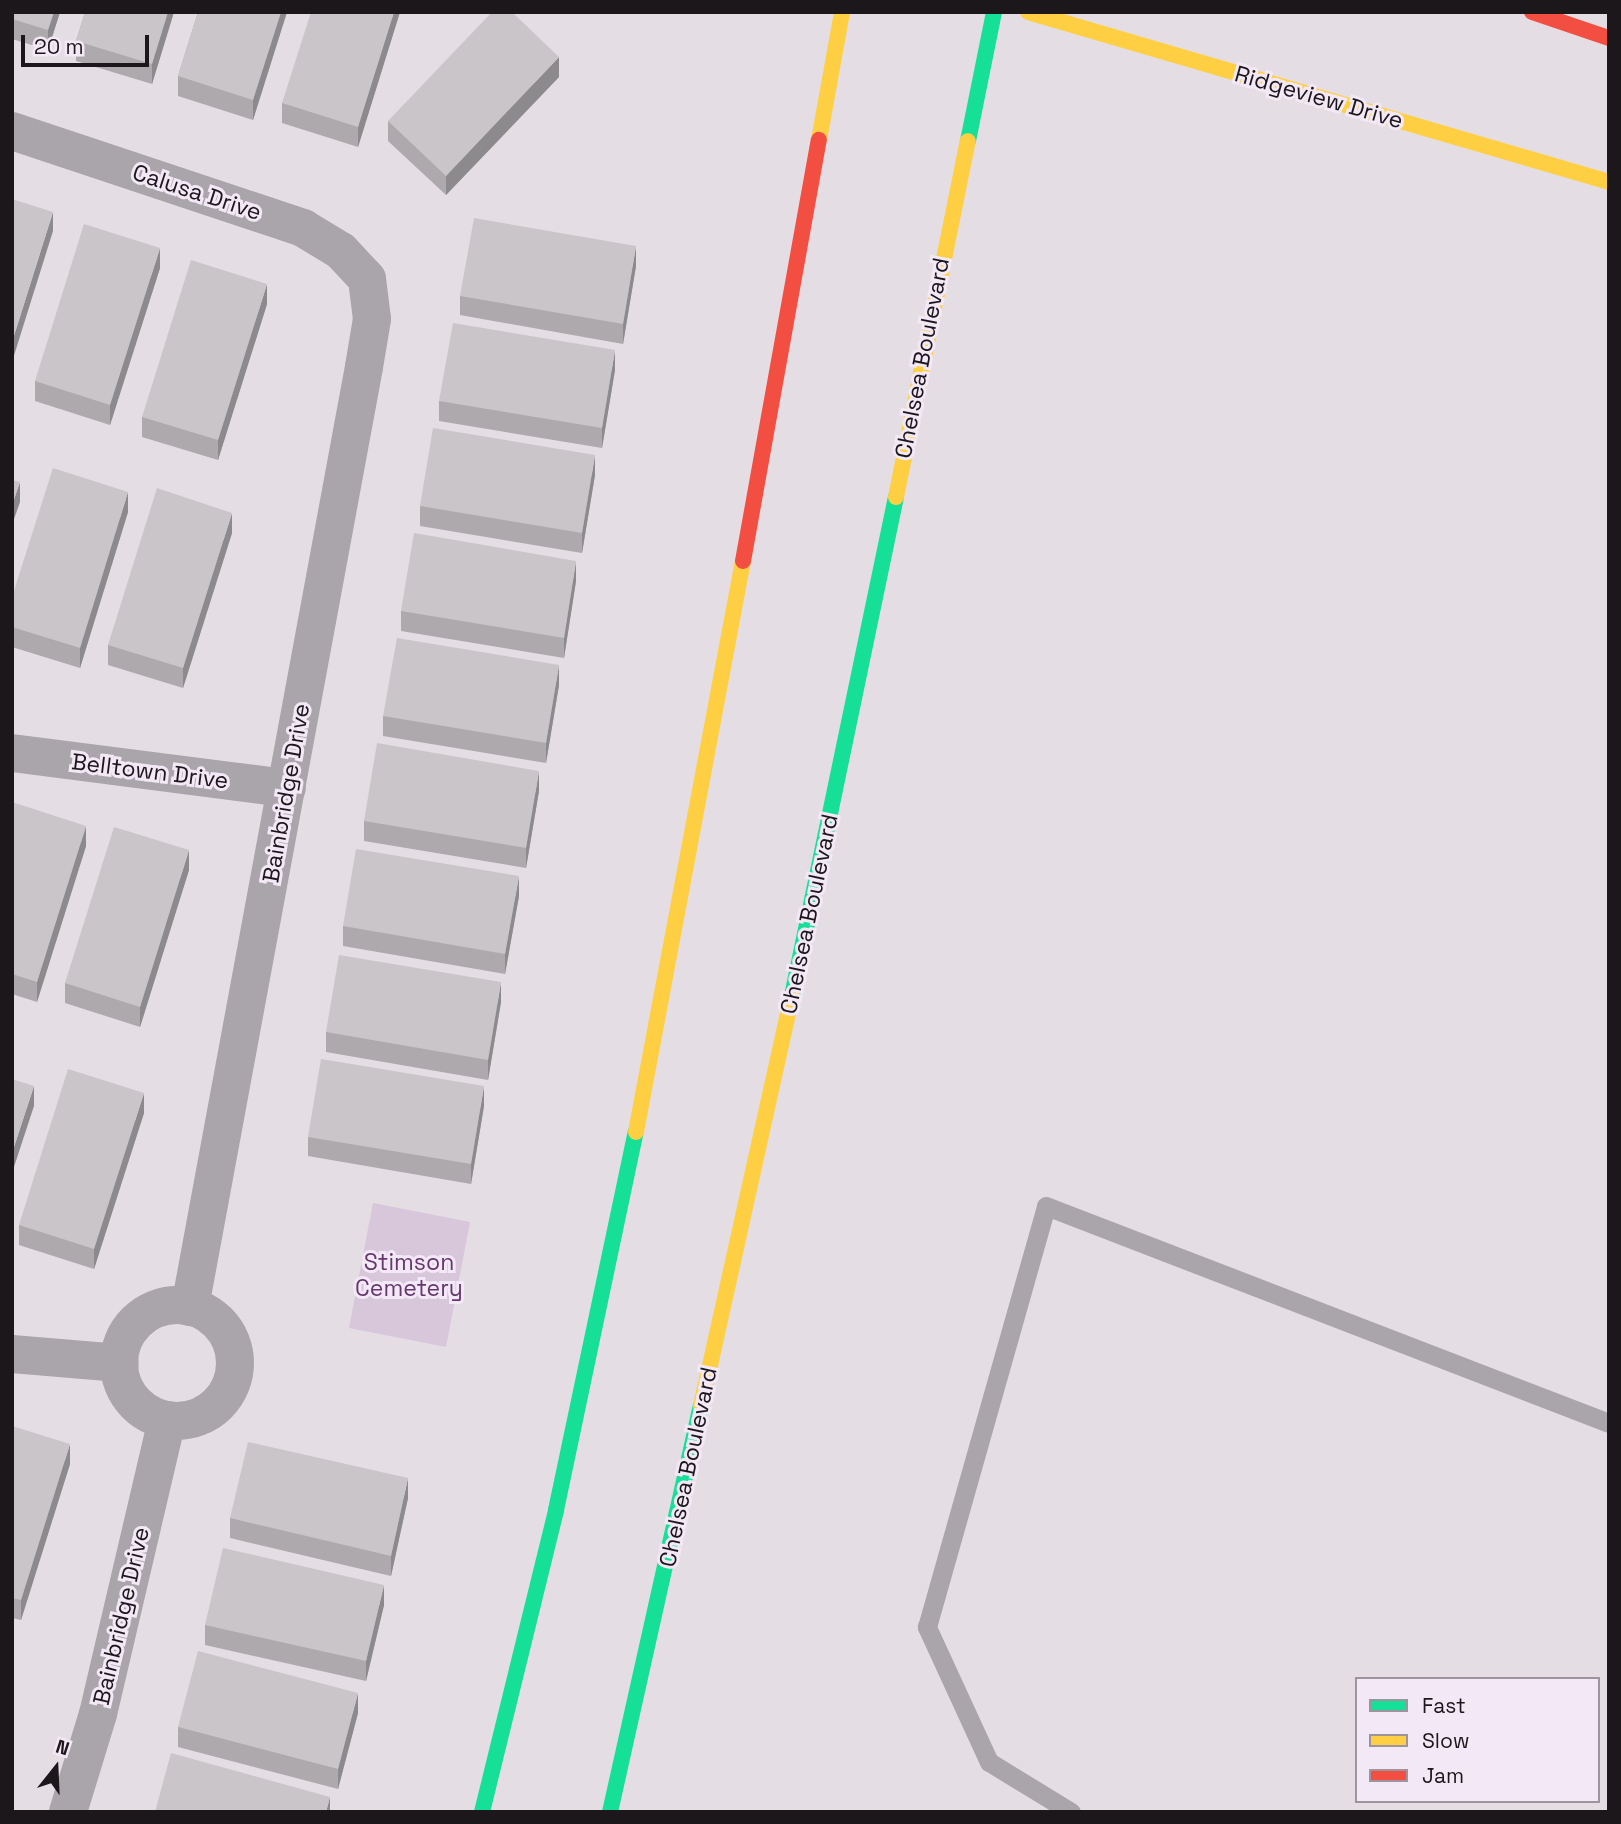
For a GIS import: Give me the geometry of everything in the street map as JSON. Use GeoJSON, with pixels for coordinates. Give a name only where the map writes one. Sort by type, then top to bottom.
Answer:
{"type":"FeatureCollection","features":[{"type":"Feature","properties":{"kind":"main road"},"geometry":{"type":"LineString","coordinates":[[482,1812],[556,1510],[657,1033],[842,12]]}},
{"type":"Feature","properties":{"kind":"main road","name":"Chelsea Boulevard"},"geometry":{"type":"LineString","coordinates":[[610,1812],[813,904],[994,12]]}},
{"type":"Feature","properties":{"kind":"main road","name":"Ridgeview Drive"},"geometry":{"type":"LineString","coordinates":[[1028,12],[1609,182]]}},
{"type":"Feature","properties":{"kind":"main road"},"geometry":{"type":"LineString","coordinates":[[1532,12],[1609,38]]}},
{"type":"Feature","properties":{"kind":"street","name":"Calusa Drive"},"geometry":{"type":"LineString","coordinates":[[12,131],[303,228],[341,251],[367,279]]}},
{"type":"Feature","properties":{"kind":"street","name":"Bainbridge Drive"},"geometry":{"type":"LineString","coordinates":[[190,1307],[372,319],[367,279]]}},
{"type":"Feature","properties":{"kind":"street","name":"Belltown Drive"},"geometry":{"type":"LineString","coordinates":[[12,753],[287,788]]}},
{"type":"Feature","properties":{"kind":"street"},"geometry":{"type":"LineString","coordinates":[[171,1305],[190,1307],[208,1314],[227,1334],[235,1362],[233,1380],[210,1411],[193,1419],[167,1420],[139,1407],[127,1392],[120,1363],[125,1336],[136,1321],[171,1305]]}},
{"type":"Feature","properties":{"kind":"street"},"geometry":{"type":"LineString","coordinates":[[12,1354],[120,1363]]}},
{"type":"Feature","properties":{"kind":"street","name":"Bainbridge Drive"},"geometry":{"type":"LineString","coordinates":[[68,1812],[98,1714],[167,1420]]}},
{"type":"Feature","properties":{"kind":"lane"},"geometry":{"type":"LineString","coordinates":[[1071,1812],[989,1762],[927,1627],[1046,1206],[1609,1423]]}},
{"type":"Feature","properties":{"kind":"green space","name":"Stimson Cemetery"},"geometry":{"type":"Polygon","coordinates":[[[373,1203],[470,1222],[446,1347],[349,1328],[373,1203]]]}},
{"type":"Feature","properties":{"kind":"building"},"geometry":{"type":"Polygon","coordinates":[[[12,12],[54,12],[48,30],[12,19],[12,12]]]}},
{"type":"Feature","properties":{"kind":"building"},"geometry":{"type":"Polygon","coordinates":[[[85,12],[168,12],[152,64],[76,41],[85,12]]]}},
{"type":"Feature","properties":{"kind":"building"},"geometry":{"type":"Polygon","coordinates":[[[198,12],[281,12],[253,100],[178,76],[198,12]]]}},
{"type":"Feature","properties":{"kind":"building"},"geometry":{"type":"Polygon","coordinates":[[[311,12],[394,12],[358,127],[282,103],[311,12]]]}},
{"type":"Feature","properties":{"kind":"building"},"geometry":{"type":"Polygon","coordinates":[[[492,12],[512,12],[559,57],[446,176],[388,121],[492,12]]]}},
{"type":"Feature","properties":{"kind":"building"},"geometry":{"type":"Polygon","coordinates":[[[12,199],[53,212],[12,342],[12,199]]]}},
{"type":"Feature","properties":{"kind":"building"},"geometry":{"type":"Polygon","coordinates":[[[474,218],[636,246],[623,324],[460,296],[474,218]]]}},
{"type":"Feature","properties":{"kind":"building"},"geometry":{"type":"Polygon","coordinates":[[[84,224],[160,248],[110,405],[35,381],[84,224]]]}},
{"type":"Feature","properties":{"kind":"building"},"geometry":{"type":"Polygon","coordinates":[[[191,260],[267,284],[218,440],[142,417],[191,260]]]}},
{"type":"Feature","properties":{"kind":"building"},"geometry":{"type":"Polygon","coordinates":[[[453,323],[615,350],[602,428],[439,401],[453,323]]]}},
{"type":"Feature","properties":{"kind":"building"},"geometry":{"type":"Polygon","coordinates":[[[433,428],[595,455],[582,533],[420,506],[433,428]]]}},
{"type":"Feature","properties":{"kind":"building"},"geometry":{"type":"Polygon","coordinates":[[[53,468],[128,492],[80,648],[12,627],[12,597],[53,468]]]}},
{"type":"Feature","properties":{"kind":"building"},"geometry":{"type":"Polygon","coordinates":[[[12,480],[20,482],[12,505],[12,480]]]}},
{"type":"Feature","properties":{"kind":"building"},"geometry":{"type":"Polygon","coordinates":[[[157,488],[232,513],[183,668],[108,645],[157,488]]]}},
{"type":"Feature","properties":{"kind":"building"},"geometry":{"type":"Polygon","coordinates":[[[414,533],[576,561],[564,638],[401,611],[414,533]]]}},
{"type":"Feature","properties":{"kind":"building"},"geometry":{"type":"Polygon","coordinates":[[[397,638],[559,665],[546,743],[383,716],[397,638]]]}},
{"type":"Feature","properties":{"kind":"building"},"geometry":{"type":"Polygon","coordinates":[[[377,743],[539,771],[526,848],[364,821],[377,743]]]}},
{"type":"Feature","properties":{"kind":"building"},"geometry":{"type":"Polygon","coordinates":[[[12,802],[86,826],[37,982],[12,974],[12,802]]]}},
{"type":"Feature","properties":{"kind":"building"},"geometry":{"type":"Polygon","coordinates":[[[114,827],[189,850],[140,1007],[65,983],[114,827]]]}},
{"type":"Feature","properties":{"kind":"building"},"geometry":{"type":"Polygon","coordinates":[[[356,849],[519,876],[505,954],[343,926],[356,849]]]}},
{"type":"Feature","properties":{"kind":"building"},"geometry":{"type":"Polygon","coordinates":[[[339,955],[501,982],[488,1060],[326,1032],[339,955]]]}},
{"type":"Feature","properties":{"kind":"building"},"geometry":{"type":"Polygon","coordinates":[[[321,1059],[484,1086],[471,1164],[308,1137],[321,1059]]]}},
{"type":"Feature","properties":{"kind":"building"},"geometry":{"type":"Polygon","coordinates":[[[68,1069],[144,1093],[94,1249],[19,1225],[68,1069]]]}},
{"type":"Feature","properties":{"kind":"building"},"geometry":{"type":"Polygon","coordinates":[[[12,1079],[34,1086],[12,1153],[12,1079]]]}},
{"type":"Feature","properties":{"kind":"building"},"geometry":{"type":"Polygon","coordinates":[[[12,1426],[70,1444],[21,1600],[12,1598],[12,1426]]]}},
{"type":"Feature","properties":{"kind":"building"},"geometry":{"type":"Polygon","coordinates":[[[248,1442],[408,1478],[391,1556],[230,1518],[248,1442]]]}},
{"type":"Feature","properties":{"kind":"building"},"geometry":{"type":"Polygon","coordinates":[[[223,1548],[384,1585],[366,1661],[205,1625],[223,1548]]]}},
{"type":"Feature","properties":{"kind":"building"},"geometry":{"type":"Polygon","coordinates":[[[198,1651],[358,1693],[338,1769],[178,1727],[198,1651]]]}},
{"type":"Feature","properties":{"kind":"building"},"geometry":{"type":"Polygon","coordinates":[[[171,1753],[330,1797],[326,1812],[155,1812],[171,1753]]]}},
{"type":"Feature","properties":{"kind":"traffic: fast"},"geometry":{"type":"LineString","coordinates":[[968,141],[994,12]]}},
{"type":"Feature","properties":{"kind":"traffic: fast"},"geometry":{"type":"LineString","coordinates":[[792,996],[896,497]]}},
{"type":"Feature","properties":{"kind":"traffic: fast"},"geometry":{"type":"LineString","coordinates":[[482,1812],[556,1510],[636,1132]]}},
{"type":"Feature","properties":{"kind":"traffic: fast"},"geometry":{"type":"LineString","coordinates":[[610,1812],[701,1406]]}},
{"type":"Feature","properties":{"kind":"traffic: slow"},"geometry":{"type":"LineString","coordinates":[[819,140],[842,12]]}},
{"type":"Feature","properties":{"kind":"traffic: slow"},"geometry":{"type":"LineString","coordinates":[[1028,12],[1609,182]]}},
{"type":"Feature","properties":{"kind":"traffic: slow"},"geometry":{"type":"LineString","coordinates":[[896,497],[968,141]]}},
{"type":"Feature","properties":{"kind":"traffic: slow"},"geometry":{"type":"LineString","coordinates":[[636,1132],[743,561]]}},
{"type":"Feature","properties":{"kind":"traffic: slow"},"geometry":{"type":"LineString","coordinates":[[701,1406],[792,996]]}},
{"type":"Feature","properties":{"kind":"traffic: jam"},"geometry":{"type":"LineString","coordinates":[[1532,12],[1609,38]]}},
{"type":"Feature","properties":{"kind":"traffic: jam"},"geometry":{"type":"LineString","coordinates":[[743,561],[819,140]]}}]}
